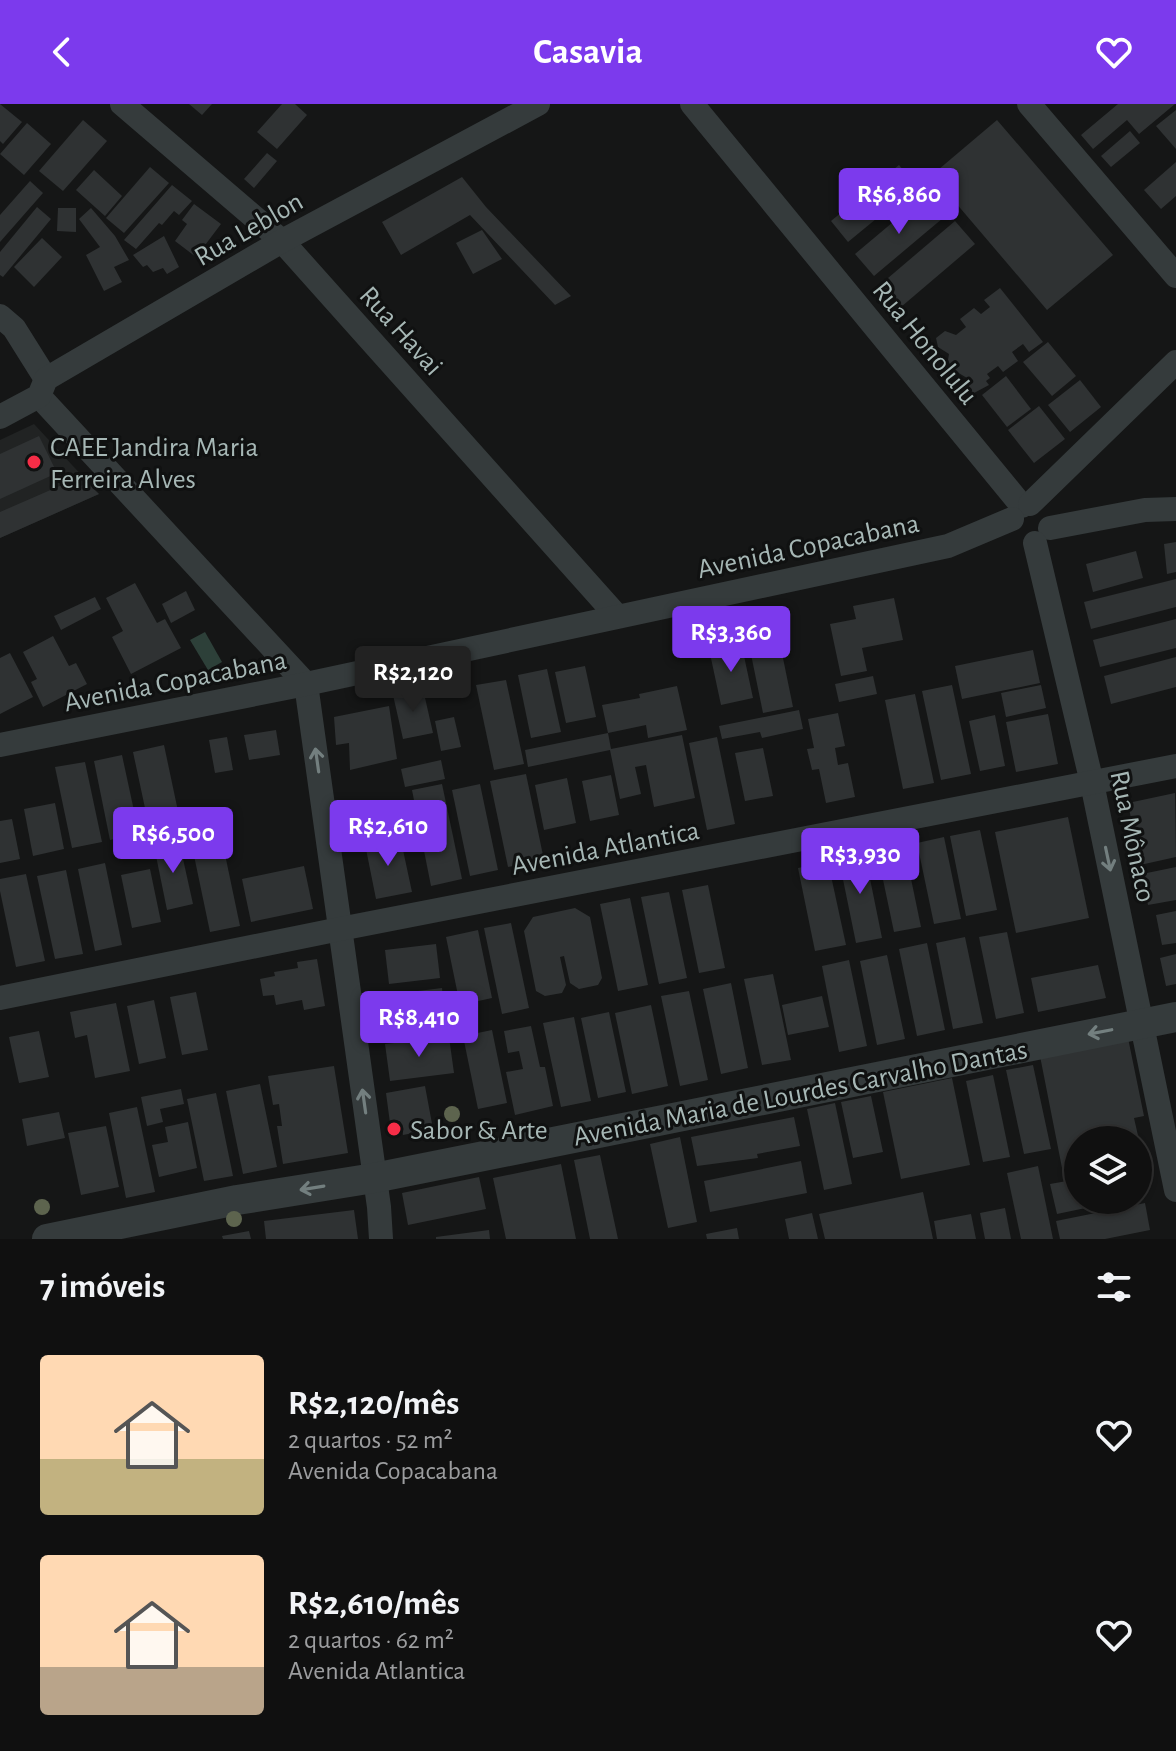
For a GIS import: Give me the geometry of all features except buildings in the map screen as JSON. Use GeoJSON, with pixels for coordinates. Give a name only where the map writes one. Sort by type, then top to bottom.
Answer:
{"type":"FeatureCollection","features":[{"type":"Feature","properties":{"kind":"street","name":"Rua Havai"},"geometry":{"type":"LineString","coordinates":[[122,104],[282,241],[617,616]]}},
{"type":"Feature","properties":{"kind":"street"},"geometry":{"type":"LineString","coordinates":[[488,104],[508,120]]}},
{"type":"Feature","properties":{"kind":"street","name":"Rua Leblon"},"geometry":{"type":"LineString","coordinates":[[0,417],[282,241],[538,104]]}},
{"type":"Feature","properties":{"kind":"street","name":"Rua Honolulu"},"geometry":{"type":"LineString","coordinates":[[692,104],[1033,520]]}},
{"type":"Feature","properties":{"kind":"street"},"geometry":{"type":"LineString","coordinates":[[1029,104],[1176,276]]}},
{"type":"Feature","properties":{"kind":"street"},"geometry":{"type":"LineString","coordinates":[[0,316],[14,328],[42,388],[306,684],[381,1239]]}},
{"type":"Feature","properties":{"kind":"street"},"geometry":{"type":"LineString","coordinates":[[1033,520],[1049,485],[1176,362]]}},
{"type":"Feature","properties":{"kind":"street","name":"Avenida Copacabana"},"geometry":{"type":"LineString","coordinates":[[0,745],[306,684],[948,546],[1033,520],[1098,519],[1145,510],[1176,509]]}},
{"type":"Feature","properties":{"kind":"street","name":"Rua Mônaco"},"geometry":{"type":"LineString","coordinates":[[1033,520],[1092,783],[1176,1190]]}},
{"type":"Feature","properties":{"kind":"street","name":"Avenida Atlantica"},"geometry":{"type":"LineString","coordinates":[[0,998],[1176,766]]}},
{"type":"Feature","properties":{"kind":"street","name":"Avenida Maria de Lourdes Carvalho Dantas"},"geometry":{"type":"LineString","coordinates":[[47,1239],[237,1200],[374,1178],[1176,1017]]}},
{"type":"Feature","properties":{"kind":"shaded area","name":"CAEE Jandira Maria Ferreira Alves"},"geometry":{"type":"Polygon","coordinates":[[[34,424],[99,494],[0,538],[0,440],[34,424]]]}},
{"type":"Feature","properties":{"kind":"shaded area"},"geometry":{"type":"Polygon","coordinates":[[[205,632],[222,662],[208,670],[190,640],[205,632]]]}},
{"type":"Feature","properties":{"kind":"place","name":"CAEE Jandira Maria Ferreira Alves"},"geometry":{"type":"Point","coordinates":[34,462]}},
{"type":"Feature","properties":{"kind":"place","name":"Sabor & Arte"},"geometry":{"type":"Point","coordinates":[394,1129]}}]}
